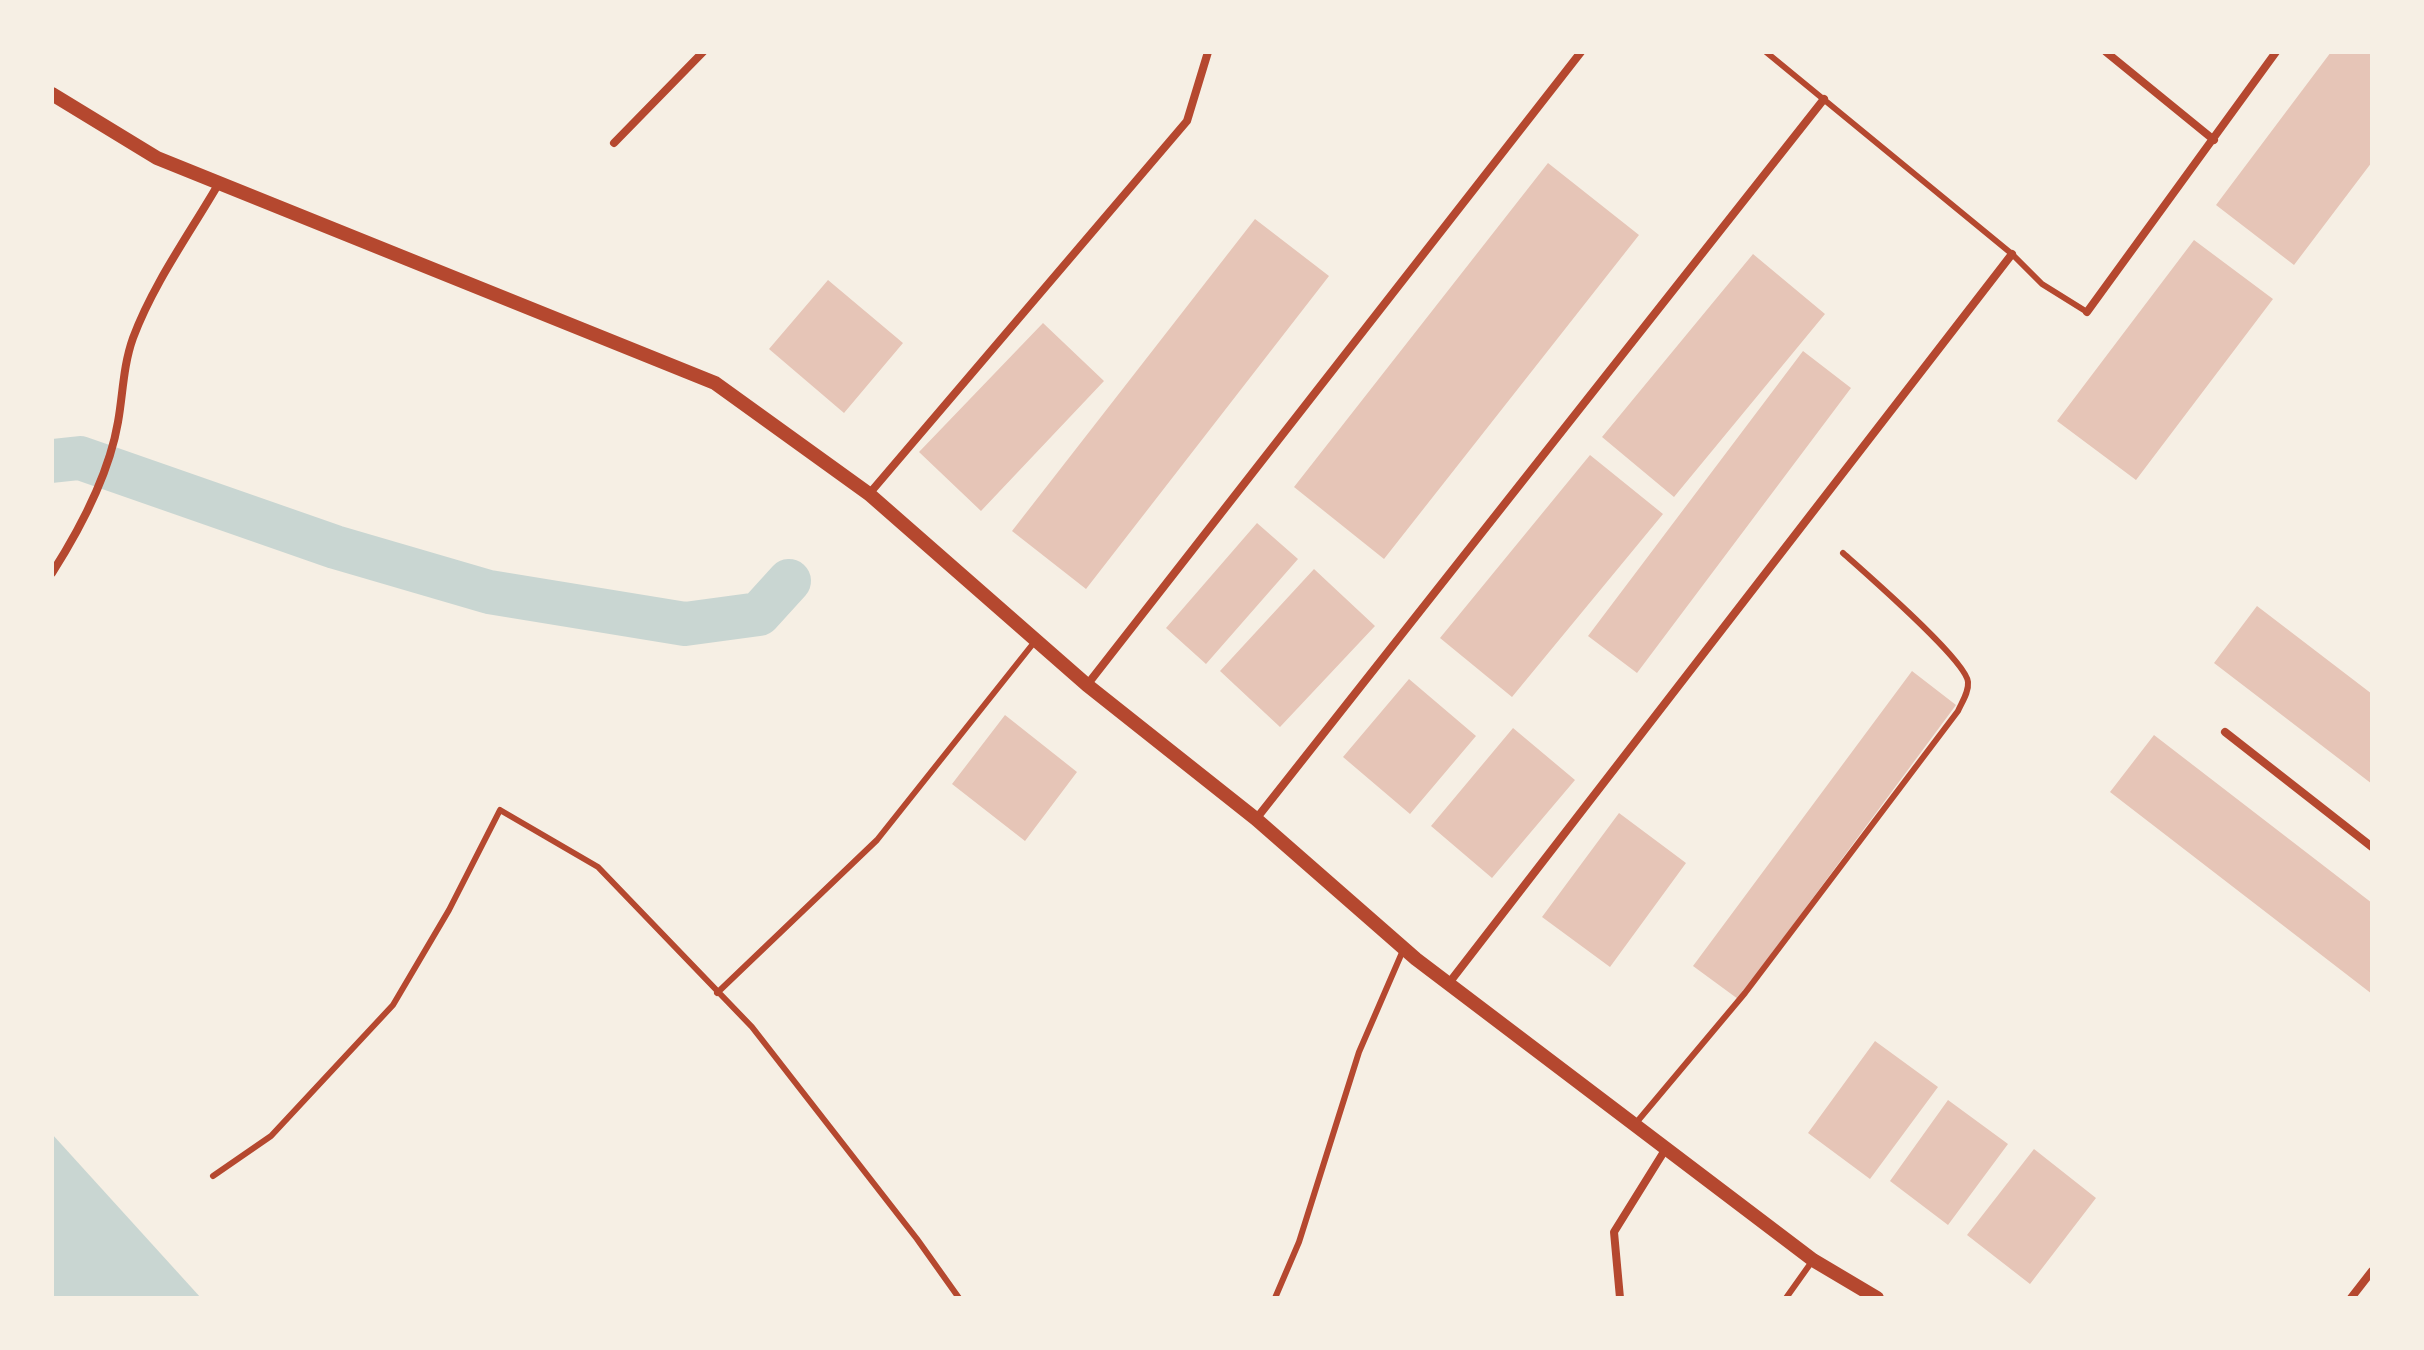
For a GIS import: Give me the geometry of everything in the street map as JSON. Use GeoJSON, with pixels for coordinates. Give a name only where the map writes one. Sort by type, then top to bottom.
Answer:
{"type":"FeatureCollection","features":[{"type":"Feature","properties":{"kind":"street"},"geometry":{"type":"LineString","coordinates":[[869,494],[1187,121],[1208,52]]}},
{"type":"Feature","properties":{"kind":"street"},"geometry":{"type":"LineString","coordinates":[[1087,685],[1581,52]]}},
{"type":"Feature","properties":{"kind":"street"},"geometry":{"type":"LineString","coordinates":[[2106,52],[2214,140]]}},
{"type":"Feature","properties":{"kind":"street"},"geometry":{"type":"LineString","coordinates":[[2087,312],[2276,52]]}},
{"type":"Feature","properties":{"kind":"street"},"geometry":{"type":"LineString","coordinates":[[614,143],[699,53]]}},
{"type":"Feature","properties":{"kind":"street"},"geometry":{"type":"LineString","coordinates":[[52,94],[157,158],[715,383],[869,494],[1087,685],[1256,819],[1404,948],[1813,1260],[1877,1298]]}},
{"type":"Feature","properties":{"kind":"street"},"geometry":{"type":"LineString","coordinates":[[1256,819],[1824,99]]}},
{"type":"Feature","properties":{"kind":"street"},"geometry":{"type":"LineString","coordinates":[[52,573],[69,547],[102,475],[114,437],[132,340],[148,304],[219,183]]}},
{"type":"Feature","properties":{"kind":"street"},"geometry":{"type":"LineString","coordinates":[[1449,983],[2012,254]]}},
{"type":"Feature","properties":{"kind":"street"},"geometry":{"type":"LineString","coordinates":[[2225,732],[2372,847]]}},
{"type":"Feature","properties":{"kind":"street"},"geometry":{"type":"LineString","coordinates":[[1620,1298],[1614,1232],[1665,1150]]}},
{"type":"Feature","properties":{"kind":"street"},"geometry":{"type":"LineString","coordinates":[[2351,1298],[2372,1271]]}},
{"type":"Feature","properties":{"kind":"lane"},"geometry":{"type":"LineString","coordinates":[[1766,52],[2012,254],[2042,284],[2087,312]]}},
{"type":"Feature","properties":{"kind":"lane"},"geometry":{"type":"LineString","coordinates":[[1634,1126],[1745,993],[1958,711],[1966,695],[1968,680],[1961,668],[1929,633],[1843,553]]}},
{"type":"Feature","properties":{"kind":"lane"},"geometry":{"type":"LineString","coordinates":[[717,993],[877,840],[1036,640]]}},
{"type":"Feature","properties":{"kind":"lane"},"geometry":{"type":"LineString","coordinates":[[213,1176],[271,1136],[393,1005],[449,910],[500,810],[598,867],[752,1027],[917,1239],[959,1298]]}},
{"type":"Feature","properties":{"kind":"lane"},"geometry":{"type":"LineString","coordinates":[[1275,1298],[1299,1242],[1359,1052],[1404,948]]}},
{"type":"Feature","properties":{"kind":"lane"},"geometry":{"type":"LineString","coordinates":[[1786,1298],[1813,1260]]}},
{"type":"Feature","properties":{"kind":"shaded area"},"geometry":{"type":"Polygon","coordinates":[[[52,1134],[201,1298],[52,1298],[52,1134]]]}},
{"type":"Feature","properties":{"kind":"building"},"geometry":{"type":"Polygon","coordinates":[[[2331,52],[2372,52],[2372,162],[2294,265],[2216,205],[2331,52]]]}},
{"type":"Feature","properties":{"kind":"building"},"geometry":{"type":"Polygon","coordinates":[[[1548,163],[1639,235],[1384,559],[1294,487],[1548,163]]]}},
{"type":"Feature","properties":{"kind":"building"},"geometry":{"type":"Polygon","coordinates":[[[1255,219],[1329,276],[1086,589],[1012,531],[1255,219]]]}},
{"type":"Feature","properties":{"kind":"building"},"geometry":{"type":"Polygon","coordinates":[[[2194,240],[2273,299],[2136,480],[2057,421],[2194,240]]]}},
{"type":"Feature","properties":{"kind":"building"},"geometry":{"type":"Polygon","coordinates":[[[1753,254],[1825,314],[1674,497],[1602,437],[1753,254]]]}},
{"type":"Feature","properties":{"kind":"building"},"geometry":{"type":"Polygon","coordinates":[[[828,280],[903,343],[844,413],[769,349],[828,280]]]}},
{"type":"Feature","properties":{"kind":"building"},"geometry":{"type":"Polygon","coordinates":[[[1043,323],[1104,381],[981,511],[919,452],[1043,323]]]}},
{"type":"Feature","properties":{"kind":"building"},"geometry":{"type":"Polygon","coordinates":[[[1803,351],[1851,388],[1637,673],[1588,636],[1803,351]]]}},
{"type":"Feature","properties":{"kind":"building"},"geometry":{"type":"Polygon","coordinates":[[[1590,455],[1663,514],[1512,697],[1440,638],[1590,455]]]}},
{"type":"Feature","properties":{"kind":"building"},"geometry":{"type":"Polygon","coordinates":[[[1257,523],[1298,559],[1206,664],[1166,628],[1257,523]]]}},
{"type":"Feature","properties":{"kind":"building"},"geometry":{"type":"Polygon","coordinates":[[[1314,569],[1375,626],[1280,727],[1220,671],[1314,569]]]}},
{"type":"Feature","properties":{"kind":"building"},"geometry":{"type":"Polygon","coordinates":[[[2257,606],[2372,694],[2372,784],[2214,663],[2257,606]]]}},
{"type":"Feature","properties":{"kind":"building"},"geometry":{"type":"Polygon","coordinates":[[[1912,671],[1956,705],[1738,999],[1693,966],[1912,671]]]}},
{"type":"Feature","properties":{"kind":"building"},"geometry":{"type":"Polygon","coordinates":[[[1409,679],[1476,736],[1410,814],[1343,757],[1409,679]]]}},
{"type":"Feature","properties":{"kind":"building"},"geometry":{"type":"Polygon","coordinates":[[[1005,715],[1077,772],[1025,841],[952,784],[1005,715]]]}},
{"type":"Feature","properties":{"kind":"building"},"geometry":{"type":"Polygon","coordinates":[[[1513,728],[1575,780],[1492,878],[1431,826],[1513,728]]]}},
{"type":"Feature","properties":{"kind":"building"},"geometry":{"type":"Polygon","coordinates":[[[2154,735],[2372,903],[2372,994],[2110,792],[2154,735]]]}},
{"type":"Feature","properties":{"kind":"building"},"geometry":{"type":"Polygon","coordinates":[[[1619,813],[1686,863],[1610,967],[1542,917],[1619,813]]]}},
{"type":"Feature","properties":{"kind":"building"},"geometry":{"type":"Polygon","coordinates":[[[1875,1041],[1938,1087],[1870,1179],[1808,1133],[1875,1041]]]}},
{"type":"Feature","properties":{"kind":"building"},"geometry":{"type":"Polygon","coordinates":[[[1948,1100],[2008,1144],[1948,1225],[1890,1181],[1948,1100]]]}},
{"type":"Feature","properties":{"kind":"building"},"geometry":{"type":"Polygon","coordinates":[[[2034,1149],[2096,1198],[2030,1284],[1967,1235],[2034,1149]]]}},
{"type":"Feature","properties":{"kind":"waterway"},"geometry":{"type":"LineString","coordinates":[[52,461],[80,458],[335,547],[489,592],[685,624],[759,614],[789,581]]}}]}
